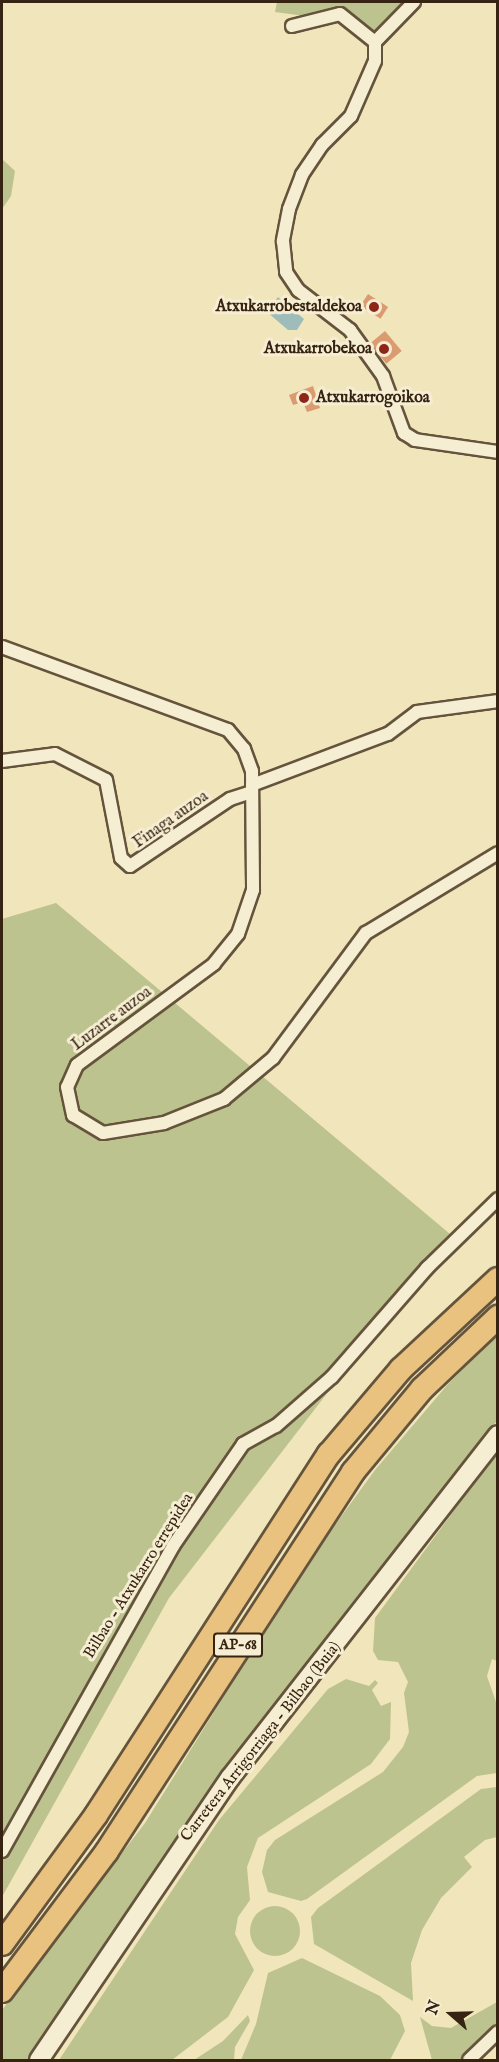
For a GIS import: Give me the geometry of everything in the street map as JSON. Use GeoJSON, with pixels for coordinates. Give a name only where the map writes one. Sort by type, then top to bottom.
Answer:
{"type":"FeatureCollection","features":[{"type":"Feature","properties":{"kind":"highway","name":"AP-68"},"geometry":{"type":"LineString","coordinates":[[2,1944],[96,1815],[330,1454],[401,1369],[498,1279]]}},
{"type":"Feature","properties":{"kind":"highway","name":"AP-68"},"geometry":{"type":"LineString","coordinates":[[2,1991],[120,1832],[340,1489],[422,1389],[498,1317]]}},
{"type":"Feature","properties":{"kind":"highway"},"geometry":{"type":"LineString","coordinates":[[2,2003],[42,1940]]}},
{"type":"Feature","properties":{"kind":"street"},"geometry":{"type":"LineString","coordinates":[[414,2],[375,42],[375,61],[351,116],[322,145],[296,192],[283,241],[286,272],[298,290],[350,330],[383,375],[404,433],[415,440],[494,448]]}},
{"type":"Feature","properties":{"kind":"street"},"geometry":{"type":"LineString","coordinates":[[292,26],[340,14],[375,42]]}},
{"type":"Feature","properties":{"kind":"street","name":"Luzarre auzoa"},"geometry":{"type":"LineString","coordinates":[[2,647],[228,730],[244,749],[252,788],[253,890],[238,934],[214,964],[77,1065],[67,1087],[74,1115],[87,1126],[103,1133],[164,1123],[224,1099],[273,1058],[366,933],[498,853]]}},
{"type":"Feature","properties":{"kind":"street"},"geometry":{"type":"LineString","coordinates":[[252,788],[388,734],[417,712],[498,701]]}},
{"type":"Feature","properties":{"kind":"street","name":"Finaga auzoa"},"geometry":{"type":"LineString","coordinates":[[2,761],[55,754],[106,780],[121,858],[130,866],[230,799],[252,788]]}},
{"type":"Feature","properties":{"kind":"street","name":"Bilbao - Atxukarro errepidea"},"geometry":{"type":"LineString","coordinates":[[2,1851],[89,1688],[173,1546],[243,1444],[276,1425],[332,1377],[427,1268],[498,1199]]}},
{"type":"Feature","properties":{"kind":"street","name":"Carretera Arrigorriaga - Bilbao (Buia)"},"geometry":{"type":"LineString","coordinates":[[39,2061],[241,1764],[498,1435]]}},
{"type":"Feature","properties":{"kind":"street"},"geometry":{"type":"LineString","coordinates":[[470,2061],[498,2032]]}},
{"type":"Feature","properties":{"kind":"green space"},"geometry":{"type":"Polygon","coordinates":[[[277,2],[410,2],[375,39],[344,9],[312,17],[275,12],[277,2]]]}},
{"type":"Feature","properties":{"kind":"green space"},"geometry":{"type":"Polygon","coordinates":[[[2,159],[15,171],[11,196],[2,209],[2,159]]]}},
{"type":"Feature","properties":{"kind":"green space"},"geometry":{"type":"Polygon","coordinates":[[[56,903],[450,1234],[169,1598],[2,1897],[2,919],[56,903]]]}},
{"type":"Feature","properties":{"kind":"green space"},"geometry":{"type":"Polygon","coordinates":[[[497,1336],[497,1421],[219,1780],[29,2060],[2,2060],[2,2010],[145,1823],[305,1566],[375,1470],[448,1384],[497,1336]]]}},
{"type":"Feature","properties":{"kind":"green space"},"geometry":{"type":"Polygon","coordinates":[[[497,1452],[497,1661],[492,1659],[487,1676],[497,1705],[497,1773],[477,1776],[307,1899],[301,1901],[268,1892],[262,1872],[267,1850],[275,1840],[383,1772],[403,1747],[409,1732],[404,1693],[408,1682],[398,1662],[378,1660],[373,1651],[375,1618],[497,1452]]]}},
{"type":"Feature","properties":{"kind":"green space"},"geometry":{"type":"Polygon","coordinates":[[[346,1679],[369,1686],[375,1680],[378,1683],[372,1690],[381,1706],[391,1702],[390,1739],[371,1764],[258,1838],[247,1867],[250,1900],[238,1917],[235,1934],[254,1970],[228,2017],[172,2060],[59,2060],[219,1820],[328,1689],[346,1679]]]}},
{"type":"Feature","properties":{"kind":"green space"},"geometry":{"type":"Polygon","coordinates":[[[497,1787],[497,1837],[485,1840],[464,1857],[472,1867],[441,1898],[422,1930],[411,1963],[413,2001],[314,1944],[311,1917],[318,1908],[481,1789],[497,1787]]]}},
{"type":"Feature","properties":{"kind":"green space"},"geometry":{"type":"Polygon","coordinates":[[[275,1906],[293,1913],[300,1931],[293,1949],[275,1956],[257,1949],[250,1931],[257,1913],[275,1906]]]}},
{"type":"Feature","properties":{"kind":"green space"},"geometry":{"type":"Polygon","coordinates":[[[302,1958],[380,1996],[400,2015],[405,2031],[390,2060],[241,2060],[256,2024],[268,1973],[302,1958]]]}},
{"type":"Feature","properties":{"kind":"green space"},"geometry":{"type":"Polygon","coordinates":[[[497,2002],[497,2032],[469,2060],[432,2060],[420,2017],[432,2026],[451,2028],[497,2002]]]}},
{"type":"Feature","properties":{"kind":"green space"},"geometry":{"type":"Polygon","coordinates":[[[248,2015],[250,2021],[235,2047],[234,2060],[194,2060],[223,2041],[248,2015]]]}},
{"type":"Feature","properties":{"kind":"water"},"geometry":{"type":"Polygon","coordinates":[[[278,297],[304,319],[297,330],[288,330],[267,312],[278,297]]]}},
{"type":"Feature","properties":{"kind":"building","name":"Atxukarrobestaldekoa"},"geometry":{"type":"Polygon","coordinates":[[[368,294],[388,307],[381,319],[360,306],[368,294]]]}},
{"type":"Feature","properties":{"kind":"building","name":"Atxukarrobekoa"},"geometry":{"type":"Polygon","coordinates":[[[385,331],[402,351],[386,364],[370,344],[385,331]]]}},
{"type":"Feature","properties":{"kind":"building","name":"Atxukarrogoikoa"},"geometry":{"type":"Polygon","coordinates":[[[313,386],[320,408],[307,412],[303,402],[293,405],[289,395],[313,386]]]}},
{"type":"Feature","properties":{"kind":"place","name":"Atxukarrobestaldekoa"},"geometry":{"type":"Point","coordinates":[374,307]}},
{"type":"Feature","properties":{"kind":"place","name":"Atxukarrobekoa"},"geometry":{"type":"Point","coordinates":[384,349]}},
{"type":"Feature","properties":{"kind":"place","name":"Atxukarrogoikoa"},"geometry":{"type":"Point","coordinates":[304,398]}}]}
